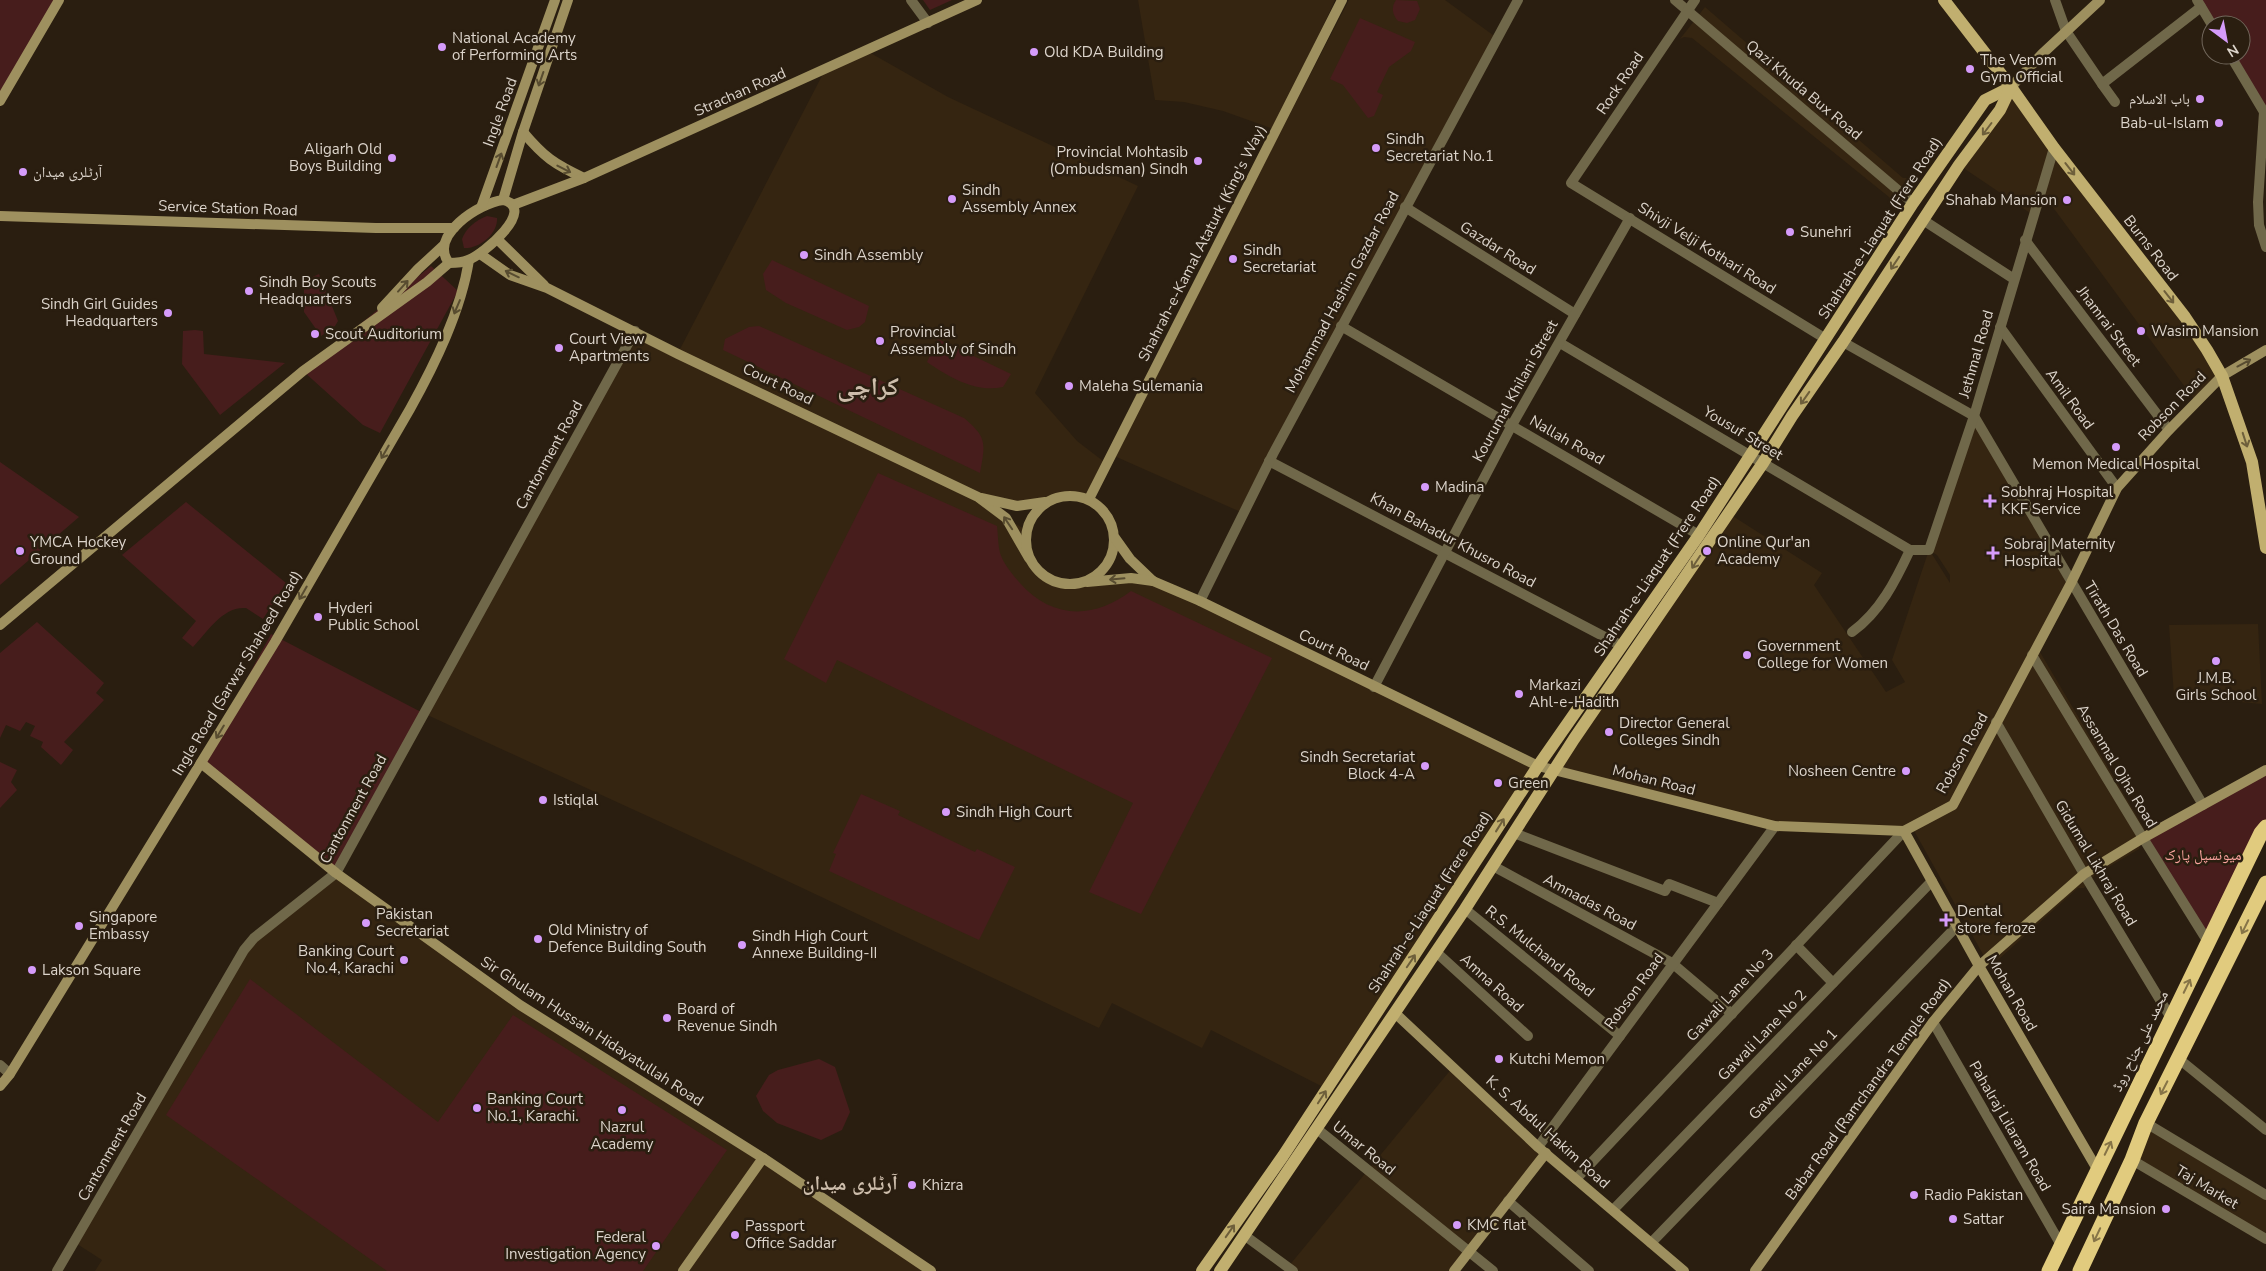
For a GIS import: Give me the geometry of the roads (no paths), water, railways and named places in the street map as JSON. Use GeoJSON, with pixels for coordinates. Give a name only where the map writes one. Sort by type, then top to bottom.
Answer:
{"type":"FeatureCollection","features":[{"type":"Feature","properties":{"kind":"highway","name":"محمد علی جناح روڈ"},"geometry":{"type":"LineString","coordinates":[[2050,1271],[2261,833],[2266,827]]}},
{"type":"Feature","properties":{"kind":"highway"},"geometry":{"type":"LineString","coordinates":[[2080,1271],[2132,1160],[2146,1124],[2264,892]]}},
{"type":"Feature","properties":{"kind":"main road"},"geometry":{"type":"LineString","coordinates":[[0,101],[59,0]]}},
{"type":"Feature","properties":{"kind":"main road","name":"Ingle Road"},"geometry":{"type":"LineString","coordinates":[[482,206],[555,0]]}},
{"type":"Feature","properties":{"kind":"main road","name":"Ingle Road"},"geometry":{"type":"LineString","coordinates":[[503,200],[523,132],[568,0]]}},
{"type":"Feature","properties":{"kind":"main road","name":"Strachan Road"},"geometry":{"type":"LineString","coordinates":[[513,205],[584,178],[977,0]]}},
{"type":"Feature","properties":{"kind":"main road","name":"Shahrah-e-Kamal Ataturk (King's Way)"},"geometry":{"type":"LineString","coordinates":[[1089,499],[1342,0]]}},
{"type":"Feature","properties":{"kind":"main road","name":"Burns Road"},"geometry":{"type":"LineString","coordinates":[[1944,0],[2011,87],[2054,148],[2185,317],[2222,376],[2252,462],[2266,548]]}},
{"type":"Feature","properties":{"kind":"main road","name":"Shahrah-e-Liaquat (Frere Road)"},"geometry":{"type":"LineString","coordinates":[[1220,1271],[1465,909],[1554,771],[1764,463],[1792,416],[1959,165],[2000,110],[2011,87],[2066,31],[2100,0]]}},
{"type":"Feature","properties":{"kind":"main road","name":"Shahrah-e-Liaquat (Frere Road)"},"geometry":{"type":"LineString","coordinates":[[1202,1271],[1288,1148],[1538,766],[1699,535],[1913,203],[1985,100],[2011,87]]}},
{"type":"Feature","properties":{"kind":"main road"},"geometry":{"type":"LineString","coordinates":[[523,132],[547,158],[584,178]]}},
{"type":"Feature","properties":{"kind":"main road"},"geometry":{"type":"LineString","coordinates":[[0,625],[303,371],[427,282],[449,263],[469,260],[498,240],[512,218],[513,205],[503,200],[482,206],[463,219],[454,228],[444,245],[418,269],[370,322]]}},
{"type":"Feature","properties":{"kind":"main road","name":"Service Station Road"},"geometry":{"type":"LineString","coordinates":[[0,216],[376,228],[454,228]]}},
{"type":"Feature","properties":{"kind":"main road","name":"Court Road"},"geometry":{"type":"LineString","coordinates":[[498,240],[547,288]]}},
{"type":"Feature","properties":{"kind":"main road"},"geometry":{"type":"LineString","coordinates":[[444,245],[443,252],[449,263]]}},
{"type":"Feature","properties":{"kind":"main road","name":"Court Road"},"geometry":{"type":"LineString","coordinates":[[480,254],[510,275],[547,288],[978,497],[1006,518],[1029,558]]}},
{"type":"Feature","properties":{"kind":"main road","name":"Ingle Road (Sarwar Shaheed Road)"},"geometry":{"type":"LineString","coordinates":[[0,1086],[10,1074],[275,642],[425,381],[464,291],[469,260]]}},
{"type":"Feature","properties":{"kind":"main road","name":"Robson Road"},"geometry":{"type":"LineString","coordinates":[[1904,831],[1952,805],[2071,583],[2117,488],[2168,430],[2222,376],[2266,350]]}},
{"type":"Feature","properties":{"kind":"main road"},"geometry":{"type":"LineString","coordinates":[[978,497],[1017,506],[1047,502],[1062,496],[1074,495],[1089,499],[1099,506],[1112,523],[1115,538],[1111,560],[1102,571],[1089,580],[1080,583]]}},
{"type":"Feature","properties":{"kind":"main road"},"geometry":{"type":"LineString","coordinates":[[1047,502],[1039,508],[1030,520],[1026,530],[1026,546],[1029,558],[1037,570],[1045,577],[1059,583],[1131,578],[1153,581]]}},
{"type":"Feature","properties":{"kind":"main road","name":"Court Road"},"geometry":{"type":"LineString","coordinates":[[1115,538],[1130,559],[1153,581],[1200,601],[1538,766],[1554,771]]}},
{"type":"Feature","properties":{"kind":"main road","name":"Sir Ghulam Hussain Hidayatullah Road"},"geometry":{"type":"LineString","coordinates":[[201,763],[336,873],[520,1005],[763,1158],[931,1271]]}},
{"type":"Feature","properties":{"kind":"main road","name":"Babar Road (Ramchandra Temple Road)"},"geometry":{"type":"LineString","coordinates":[[1755,1271],[1933,1022],[1979,966],[2084,874],[2143,838],[2266,770]]}},
{"type":"Feature","properties":{"kind":"main road","name":"Mohan Road"},"geometry":{"type":"LineString","coordinates":[[1554,771],[1775,826]]}},
{"type":"Feature","properties":{"kind":"main road"},"geometry":{"type":"LineString","coordinates":[[1775,826],[1904,831]]}},
{"type":"Feature","properties":{"kind":"main road","name":"Mohan Road"},"geometry":{"type":"LineString","coordinates":[[1904,831],[1979,966],[2098,1169]]}},
{"type":"Feature","properties":{"kind":"main road","name":"K. S. Abdul Hakim Road"},"geometry":{"type":"LineString","coordinates":[[1395,1013],[1542,1150],[1684,1271]]}},
{"type":"Feature","properties":{"kind":"main road","name":"Robson Road"},"geometry":{"type":"LineString","coordinates":[[1454,1271],[1508,1201],[1542,1150]]}},
{"type":"Feature","properties":{"kind":"main road"},"geometry":{"type":"LineString","coordinates":[[683,1271],[763,1158]]}},
{"type":"Feature","properties":{"kind":"street"},"geometry":{"type":"LineString","coordinates":[[911,0],[928,23]]}},
{"type":"Feature","properties":{"kind":"street","name":"Mohammad Hashim Gazdar Road"},"geometry":{"type":"LineString","coordinates":[[1200,601],[1269,461],[1518,0]]}},
{"type":"Feature","properties":{"kind":"street","name":"Qazi Khuda Bux Road"},"geometry":{"type":"LineString","coordinates":[[1676,0],[1913,203]]}},
{"type":"Feature","properties":{"kind":"street","name":"Rock Road"},"geometry":{"type":"LineString","coordinates":[[1571,183],[1695,0]]}},
{"type":"Feature","properties":{"kind":"street"},"geometry":{"type":"LineString","coordinates":[[2055,0],[2066,31],[2115,102]]}},
{"type":"Feature","properties":{"kind":"street"},"geometry":{"type":"LineString","coordinates":[[2102,84],[2199,3],[2206,15]]}},
{"type":"Feature","properties":{"kind":"street"},"geometry":{"type":"LineString","coordinates":[[2236,65],[2265,110],[2262,201],[2259,225],[2266,248]]}},
{"type":"Feature","properties":{"kind":"street","name":"Jethmal Road"},"geometry":{"type":"LineString","coordinates":[[1910,550],[1929,550],[1974,416],[2054,148]]}},
{"type":"Feature","properties":{"kind":"street","name":"Shivji Velji Kothari Road"},"geometry":{"type":"LineString","coordinates":[[1571,183],[1826,339]]}},
{"type":"Feature","properties":{"kind":"street","name":"Gazdar Road"},"geometry":{"type":"LineString","coordinates":[[1405,207],[1575,314]]}},
{"type":"Feature","properties":{"kind":"street","name":"Kourumal Khilani Street"},"geometry":{"type":"LineString","coordinates":[[1374,687],[1512,426],[1630,218]]}},
{"type":"Feature","properties":{"kind":"street"},"geometry":{"type":"LineString","coordinates":[[1923,220],[2014,279]]}},
{"type":"Feature","properties":{"kind":"street","name":"Jhamrai Street"},"geometry":{"type":"LineString","coordinates":[[2025,240],[2168,430]]}},
{"type":"Feature","properties":{"kind":"street","name":"Nallah Road"},"geometry":{"type":"LineString","coordinates":[[1341,326],[1699,535]]}},
{"type":"Feature","properties":{"kind":"street","name":"Amil Road"},"geometry":{"type":"LineString","coordinates":[[2000,327],[2117,488]]}},
{"type":"Feature","properties":{"kind":"street","name":"Cantonment Road"},"geometry":{"type":"LineString","coordinates":[[57,1271],[244,950],[254,938],[336,873],[635,331]]}},
{"type":"Feature","properties":{"kind":"street"},"geometry":{"type":"LineString","coordinates":[[1843,342],[1974,416]]}},
{"type":"Feature","properties":{"kind":"street","name":"Yousuf Street"},"geometry":{"type":"LineString","coordinates":[[1560,343],[1910,550]]}},
{"type":"Feature","properties":{"kind":"street","name":"Tirath Das Road"},"geometry":{"type":"LineString","coordinates":[[1974,416],[2203,805]]}},
{"type":"Feature","properties":{"kind":"street","name":"Khan Bahadur Khusro Road"},"geometry":{"type":"LineString","coordinates":[[1269,461],[1446,552],[1622,646]]}},
{"type":"Feature","properties":{"kind":"street"},"geometry":{"type":"LineString","coordinates":[[1852,632],[1863,625],[1884,599],[1910,550]]}},
{"type":"Feature","properties":{"kind":"street","name":"Assanmal Ojha Road"},"geometry":{"type":"LineString","coordinates":[[2032,655],[2208,942]]}},
{"type":"Feature","properties":{"kind":"street","name":"Gidumal Likhraj Road"},"geometry":{"type":"LineString","coordinates":[[1996,722],[2084,874],[2171,1018]]}},
{"type":"Feature","properties":{"kind":"street","name":"Robson Road"},"geometry":{"type":"LineString","coordinates":[[1542,1150],[1672,963],[1775,826]]}},
{"type":"Feature","properties":{"kind":"street","name":"Gawali Lane No 3"},"geometry":{"type":"LineString","coordinates":[[1576,1178],[1904,831]]}},
{"type":"Feature","properties":{"kind":"street"},"geometry":{"type":"LineString","coordinates":[[1514,833],[1665,891],[1669,884],[1718,903]]}},
{"type":"Feature","properties":{"kind":"street","name":"Amnadas Road"},"geometry":{"type":"LineString","coordinates":[[1493,866],[1672,963],[1732,1014]]}},
{"type":"Feature","properties":{"kind":"street","name":"Gawali Lane No 2"},"geometry":{"type":"LineString","coordinates":[[1613,1210],[1932,881]]}},
{"type":"Feature","properties":{"kind":"street","name":"R.S. Mulchand Road"},"geometry":{"type":"LineString","coordinates":[[1465,909],[1620,1036]]}},
{"type":"Feature","properties":{"kind":"street","name":"Gawali Lane No 1"},"geometry":{"type":"LineString","coordinates":[[1651,1243],[1957,926]]}},
{"type":"Feature","properties":{"kind":"street"},"geometry":{"type":"LineString","coordinates":[[1796,945],[1833,983]]}},
{"type":"Feature","properties":{"kind":"street","name":"Amna Road"},"geometry":{"type":"LineString","coordinates":[[1436,952],[1528,1036]]}},
{"type":"Feature","properties":{"kind":"street","name":"Pahalraj Lilaram Road"},"geometry":{"type":"LineString","coordinates":[[1933,1022],[2061,1245]]}},
{"type":"Feature","properties":{"kind":"street"},"geometry":{"type":"LineString","coordinates":[[2179,1059],[2266,1130]]}},
{"type":"Feature","properties":{"kind":"street"},"geometry":{"type":"LineString","coordinates":[[0,1065],[10,1074]]}},
{"type":"Feature","properties":{"kind":"street"},"geometry":{"type":"LineString","coordinates":[[2146,1124],[2266,1195]]}},
{"type":"Feature","properties":{"kind":"street","name":"Umar Road"},"geometry":{"type":"LineString","coordinates":[[1317,1129],[1493,1271]]}},
{"type":"Feature","properties":{"kind":"street","name":"Taj Market"},"geometry":{"type":"LineString","coordinates":[[2132,1160],[2266,1239]]}},
{"type":"Feature","properties":{"kind":"street"},"geometry":{"type":"LineString","coordinates":[[1508,1201],[1589,1271]]}},
{"type":"Feature","properties":{"kind":"street"},"geometry":{"type":"LineString","coordinates":[[1244,1235],[1293,1271]]}},
{"type":"Feature","properties":{"kind":"place","name":"National Academy of Performing Arts"},"geometry":{"type":"Point","coordinates":[442,47]}},
{"type":"Feature","properties":{"kind":"place","name":"Old KDA Building"},"geometry":{"type":"Point","coordinates":[1034,52]}},
{"type":"Feature","properties":{"kind":"place","name":"The Venom Gym Official"},"geometry":{"type":"Point","coordinates":[1970,69]}},
{"type":"Feature","properties":{"kind":"place","name":"باب الاسلام"},"geometry":{"type":"Point","coordinates":[2200,99]}},
{"type":"Feature","properties":{"kind":"place","name":"Bab-ul-Islam"},"geometry":{"type":"Point","coordinates":[2219,123]}},
{"type":"Feature","properties":{"kind":"place","name":"Sindh Secretariat No.1"},"geometry":{"type":"Point","coordinates":[1376,148]}},
{"type":"Feature","properties":{"kind":"place","name":"Aligarh Old Boys Building"},"geometry":{"type":"Point","coordinates":[392,158]}},
{"type":"Feature","properties":{"kind":"place","name":"Provincial Mohtasib (Ombudsman) Sindh"},"geometry":{"type":"Point","coordinates":[1198,161]}},
{"type":"Feature","properties":{"kind":"place","name":"آرٹلری میدان"},"geometry":{"type":"Point","coordinates":[23,172]}},
{"type":"Feature","properties":{"kind":"place","name":"Sindh Assembly Annex"},"geometry":{"type":"Point","coordinates":[952,199]}},
{"type":"Feature","properties":{"kind":"place","name":"Shahab Mansion"},"geometry":{"type":"Point","coordinates":[2067,200]}},
{"type":"Feature","properties":{"kind":"place","name":"Sunehri"},"geometry":{"type":"Point","coordinates":[1790,232]}},
{"type":"Feature","properties":{"kind":"place","name":"Sindh Assembly"},"geometry":{"type":"Point","coordinates":[804,255]}},
{"type":"Feature","properties":{"kind":"place","name":"Sindh Secretariat"},"geometry":{"type":"Point","coordinates":[1233,259]}},
{"type":"Feature","properties":{"kind":"place","name":"Sindh Boy Scouts Headquarters"},"geometry":{"type":"Point","coordinates":[249,291]}},
{"type":"Feature","properties":{"kind":"place","name":"Sindh Girl Guides Headquarters"},"geometry":{"type":"Point","coordinates":[168,313]}},
{"type":"Feature","properties":{"kind":"place","name":"Wasim Mansion"},"geometry":{"type":"Point","coordinates":[2141,331]}},
{"type":"Feature","properties":{"kind":"place","name":"Scout Auditorium"},"geometry":{"type":"Point","coordinates":[315,334]}},
{"type":"Feature","properties":{"kind":"place","name":"Provincial Assembly of Sindh"},"geometry":{"type":"Point","coordinates":[880,341]}},
{"type":"Feature","properties":{"kind":"place","name":"Court View Apartments"},"geometry":{"type":"Point","coordinates":[559,348]}},
{"type":"Feature","properties":{"kind":"place","name":"Maleha Sulemania"},"geometry":{"type":"Point","coordinates":[1069,386]}},
{"type":"Feature","properties":{"kind":"place","name":"Memon Medical Hospital"},"geometry":{"type":"Point","coordinates":[2116,447]}},
{"type":"Feature","properties":{"kind":"place","name":"Madina"},"geometry":{"type":"Point","coordinates":[1425,487]}},
{"type":"Feature","properties":{"kind":"place","name":"Sobhraj Hospital KKF Service"},"geometry":{"type":"Point","coordinates":[1990,501]}},
{"type":"Feature","properties":{"kind":"place","name":"YMCA Hockey Ground"},"geometry":{"type":"Point","coordinates":[20,551]}},
{"type":"Feature","properties":{"kind":"place","name":"Online Qur'an Academy"},"geometry":{"type":"Point","coordinates":[1707,551]}},
{"type":"Feature","properties":{"kind":"place","name":"Sobraj Maternity Hospital"},"geometry":{"type":"Point","coordinates":[1993,553]}},
{"type":"Feature","properties":{"kind":"place","name":"Hyderi Public School"},"geometry":{"type":"Point","coordinates":[318,617]}},
{"type":"Feature","properties":{"kind":"place","name":"Government College for Women"},"geometry":{"type":"Point","coordinates":[1747,655]}},
{"type":"Feature","properties":{"kind":"place","name":"J.M.B. Girls School"},"geometry":{"type":"Point","coordinates":[2216,661]}},
{"type":"Feature","properties":{"kind":"place","name":"Markazi Ahl-e-Hadith"},"geometry":{"type":"Point","coordinates":[1519,694]}},
{"type":"Feature","properties":{"kind":"place","name":"Director General Colleges Sindh"},"geometry":{"type":"Point","coordinates":[1609,732]}},
{"type":"Feature","properties":{"kind":"place","name":"Sindh Secretariat Block 4-A"},"geometry":{"type":"Point","coordinates":[1425,766]}},
{"type":"Feature","properties":{"kind":"place","name":"Nosheen Centre"},"geometry":{"type":"Point","coordinates":[1906,771]}},
{"type":"Feature","properties":{"kind":"place","name":"Green"},"geometry":{"type":"Point","coordinates":[1498,783]}},
{"type":"Feature","properties":{"kind":"place","name":"Istiqlal"},"geometry":{"type":"Point","coordinates":[543,800]}},
{"type":"Feature","properties":{"kind":"place","name":"Sindh High Court"},"geometry":{"type":"Point","coordinates":[946,812]}},
{"type":"Feature","properties":{"kind":"place","name":"Dental store feroze"},"geometry":{"type":"Point","coordinates":[1946,920]}},
{"type":"Feature","properties":{"kind":"place","name":"Pakistan Secretariat"},"geometry":{"type":"Point","coordinates":[366,923]}},
{"type":"Feature","properties":{"kind":"place","name":"Singapore Embassy"},"geometry":{"type":"Point","coordinates":[79,926]}},
{"type":"Feature","properties":{"kind":"place","name":"Old Ministry of Defence Building South"},"geometry":{"type":"Point","coordinates":[538,939]}},
{"type":"Feature","properties":{"kind":"place","name":"Sindh High Court Annexe Building-II"},"geometry":{"type":"Point","coordinates":[742,945]}},
{"type":"Feature","properties":{"kind":"place","name":"Banking Court No.4, Karachi"},"geometry":{"type":"Point","coordinates":[404,960]}},
{"type":"Feature","properties":{"kind":"place","name":"Lakson Square"},"geometry":{"type":"Point","coordinates":[32,970]}},
{"type":"Feature","properties":{"kind":"place","name":"Board of Revenue Sindh"},"geometry":{"type":"Point","coordinates":[667,1018]}},
{"type":"Feature","properties":{"kind":"place","name":"Kutchi Memon"},"geometry":{"type":"Point","coordinates":[1499,1059]}},
{"type":"Feature","properties":{"kind":"place","name":"Banking Court No.1, Karachi."},"geometry":{"type":"Point","coordinates":[477,1108]}},
{"type":"Feature","properties":{"kind":"place","name":"Nazrul Academy"},"geometry":{"type":"Point","coordinates":[622,1110]}},
{"type":"Feature","properties":{"kind":"place","name":"Khizra"},"geometry":{"type":"Point","coordinates":[912,1185]}},
{"type":"Feature","properties":{"kind":"place","name":"Radio Pakistan"},"geometry":{"type":"Point","coordinates":[1914,1195]}},
{"type":"Feature","properties":{"kind":"place","name":"Saira Mansion"},"geometry":{"type":"Point","coordinates":[2166,1209]}},
{"type":"Feature","properties":{"kind":"place","name":"Sattar"},"geometry":{"type":"Point","coordinates":[1953,1219]}},
{"type":"Feature","properties":{"kind":"place","name":"KMC flat"},"geometry":{"type":"Point","coordinates":[1457,1225]}},
{"type":"Feature","properties":{"kind":"place","name":"Passport Office Saddar"},"geometry":{"type":"Point","coordinates":[735,1235]}},
{"type":"Feature","properties":{"kind":"place","name":"Federal Investigation Agency"},"geometry":{"type":"Point","coordinates":[656,1246]}},
{"type":"Feature","properties":{"kind":"district","name":"کراچی"},"geometry":{"type":"Point","coordinates":[868,387]}},
{"type":"Feature","properties":{"kind":"district","name":"آرٹلری میدان"},"geometry":{"type":"Point","coordinates":[850,1183]}},
{"type":"Feature","properties":{"kind":"park label","name":"میونسپل پارک"},"geometry":{"type":"Point","coordinates":[2203,855]}}]}
